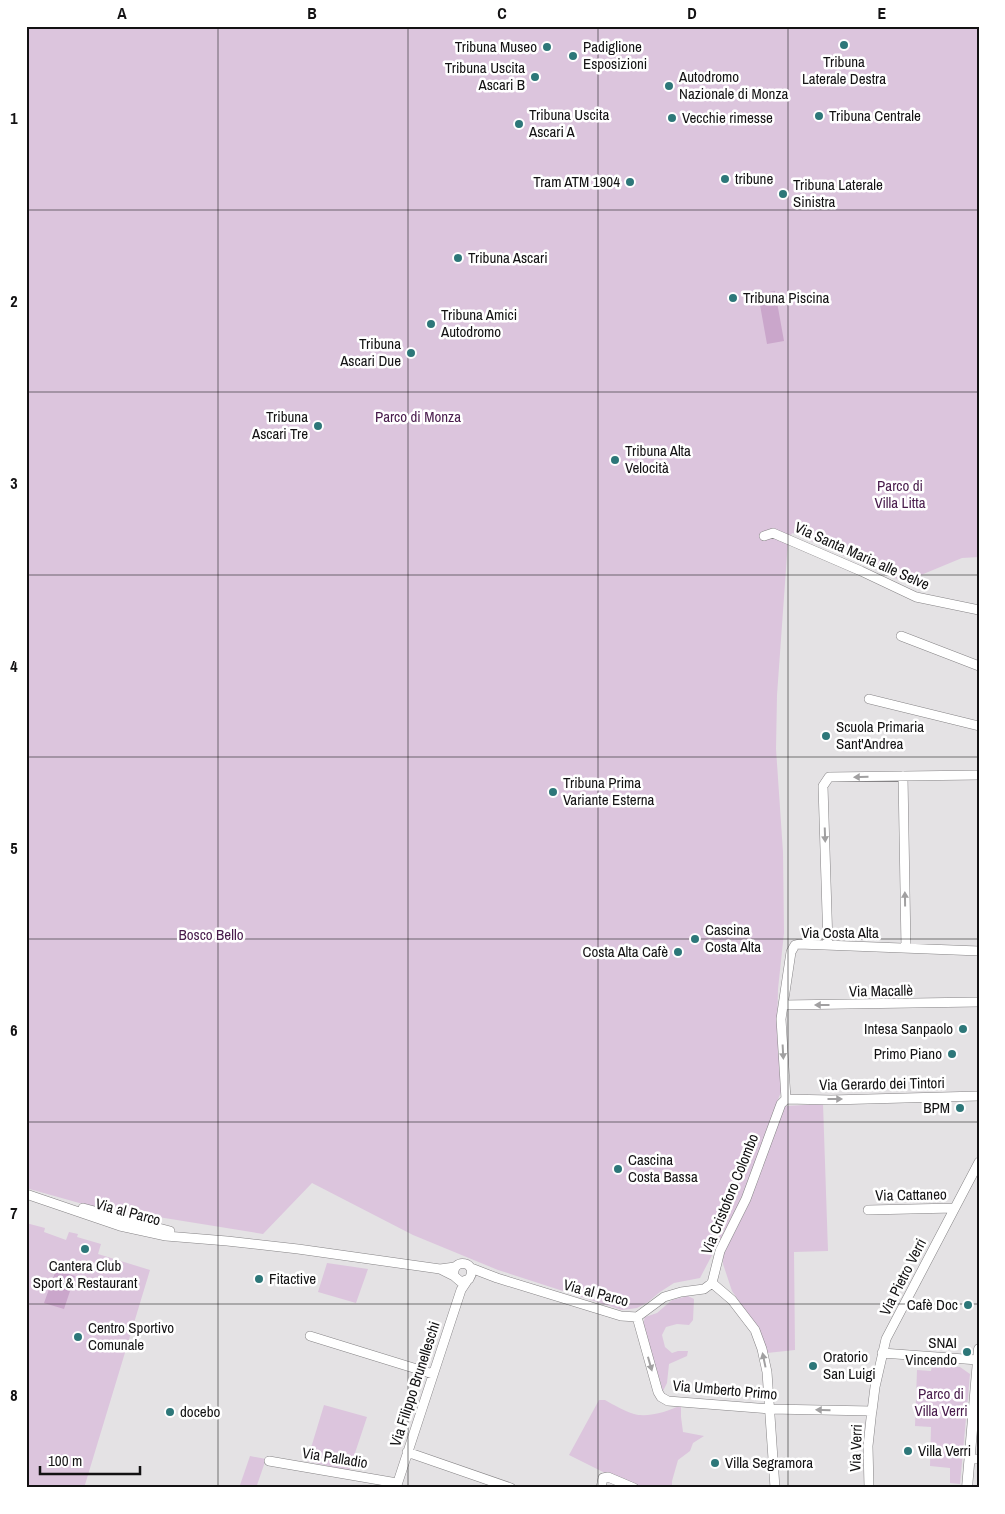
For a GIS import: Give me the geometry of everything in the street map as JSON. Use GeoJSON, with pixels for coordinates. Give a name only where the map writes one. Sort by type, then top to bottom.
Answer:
{"type":"FeatureCollection","features":[{"type":"Feature","properties":{"kind":"main road"},"geometry":{"type":"LineString","coordinates":[[967,1488],[974,1459],[978,1353]]}},
{"type":"Feature","properties":{"kind":"street","name":"Via Santa Maria alle Selve"},"geometry":{"type":"LineString","coordinates":[[764,536],[773,533],[801,544],[916,597],[979,610]]}},
{"type":"Feature","properties":{"kind":"street"},"geometry":{"type":"LineString","coordinates":[[901,636],[979,666]]}},
{"type":"Feature","properties":{"kind":"street"},"geometry":{"type":"LineString","coordinates":[[869,699],[979,726]]}},
{"type":"Feature","properties":{"kind":"street"},"geometry":{"type":"LineString","coordinates":[[828,945],[823,786],[829,777],[979,775]]}},
{"type":"Feature","properties":{"kind":"street"},"geometry":{"type":"LineString","coordinates":[[903,776],[906,948]]}},
{"type":"Feature","properties":{"kind":"street","name":"Via Costa Alta"},"geometry":{"type":"LineString","coordinates":[[786,1099],[781,1019],[791,952],[794,945],[979,951]]}},
{"type":"Feature","properties":{"kind":"street","name":"Via Macallè"},"geometry":{"type":"LineString","coordinates":[[783,1005],[979,1002]]}},
{"type":"Feature","properties":{"kind":"street","name":"Via Gerardo dei Tintori"},"geometry":{"type":"LineString","coordinates":[[786,1099],[831,1100],[979,1096]]}},
{"type":"Feature","properties":{"kind":"street","name":"Via Cristoforo Colombo"},"geometry":{"type":"LineString","coordinates":[[712,1283],[720,1251],[746,1199],[781,1104],[786,1099]]}},
{"type":"Feature","properties":{"kind":"street","name":"Via Pietro Verri"},"geometry":{"type":"LineString","coordinates":[[872,1410],[875,1387],[886,1340],[979,1162]]}},
{"type":"Feature","properties":{"kind":"street","name":"Via al Parco"},"geometry":{"type":"LineString","coordinates":[[26,1194],[158,1228],[227,1241],[338,1254],[440,1269],[456,1274]]}},
{"type":"Feature","properties":{"kind":"street","name":"Via Cattaneo"},"geometry":{"type":"LineString","coordinates":[[868,1210],[954,1208]]}},
{"type":"Feature","properties":{"kind":"street"},"geometry":{"type":"LineString","coordinates":[[456,1274],[461,1282],[468,1280],[472,1275],[472,1268],[464,1263],[458,1264],[456,1274],[461,1290]]}},
{"type":"Feature","properties":{"kind":"street","name":"Via al Parco"},"geometry":{"type":"LineString","coordinates":[[472,1268],[497,1278],[621,1316],[637,1317],[664,1297],[681,1292],[704,1289],[712,1283]]}},
{"type":"Feature","properties":{"kind":"street","name":"Via al Parco"},"geometry":{"type":"LineString","coordinates":[[468,1280],[497,1278]]}},
{"type":"Feature","properties":{"kind":"street","name":"Via Filippo Brunelleschi"},"geometry":{"type":"LineString","coordinates":[[396,1485],[461,1290],[468,1280]]}},
{"type":"Feature","properties":{"kind":"street"},"geometry":{"type":"LineString","coordinates":[[712,1283],[732,1300],[754,1330],[762,1349],[767,1372],[775,1488]]}},
{"type":"Feature","properties":{"kind":"street","name":"Via Umberto Primo"},"geometry":{"type":"LineString","coordinates":[[637,1317],[661,1398],[668,1401],[770,1408],[872,1410]]}},
{"type":"Feature","properties":{"kind":"street"},"geometry":{"type":"LineString","coordinates":[[310,1336],[432,1374]]}},
{"type":"Feature","properties":{"kind":"street"},"geometry":{"type":"LineString","coordinates":[[882,1353],[978,1353]]}},
{"type":"Feature","properties":{"kind":"street","name":"Via Verri"},"geometry":{"type":"LineString","coordinates":[[869,1488],[868,1446],[872,1410]]}},
{"type":"Feature","properties":{"kind":"street"},"geometry":{"type":"LineString","coordinates":[[407,1452],[511,1488]]}},
{"type":"Feature","properties":{"kind":"street","name":"Via Palladio"},"geometry":{"type":"LineString","coordinates":[[269,1460],[396,1485]]}},
{"type":"Feature","properties":{"kind":"street"},"geometry":{"type":"LineString","coordinates":[[602,1484],[602,1478],[608,1477],[634,1488]]}},
{"type":"Feature","properties":{"kind":"green space","name":"Parco di Monza"},"geometry":{"type":"Polygon","coordinates":[[[26,26],[979,26],[979,557],[962,558],[904,582],[795,534],[792,533],[788,541],[777,695],[776,749],[783,852],[784,933],[778,989],[777,1031],[782,1089],[744,1194],[700,1278],[674,1283],[637,1308],[622,1310],[498,1270],[413,1235],[312,1183],[263,1234],[90,1206],[26,1188],[26,26]]]}},
{"type":"Feature","properties":{"kind":"green space"},"geometry":{"type":"Polygon","coordinates":[[[823,1104],[828,1251],[794,1252],[795,1350],[767,1353],[758,1329],[732,1291],[723,1264],[723,1254],[748,1205],[782,1109],[785,1106],[823,1104]]]}},
{"type":"Feature","properties":{"kind":"green space","name":"Centro Sportivo Comunale"},"geometry":{"type":"Polygon","coordinates":[[[26,1223],[45,1228],[44,1232],[66,1240],[69,1232],[78,1234],[77,1237],[101,1244],[98,1254],[150,1270],[84,1488],[26,1488],[26,1223]]]}},
{"type":"Feature","properties":{"kind":"green space"},"geometry":{"type":"Polygon","coordinates":[[[327,1263],[368,1269],[356,1303],[318,1292],[327,1263]]]}},
{"type":"Feature","properties":{"kind":"green space"},"geometry":{"type":"Polygon","coordinates":[[[688,1296],[694,1299],[693,1320],[689,1325],[677,1324],[666,1327],[662,1335],[665,1347],[672,1353],[688,1351],[687,1356],[669,1364],[667,1383],[663,1391],[643,1324],[645,1317],[657,1313],[672,1300],[688,1296]]]}},
{"type":"Feature","properties":{"kind":"green space","name":"Parco di Villa Verri"},"geometry":{"type":"Polygon","coordinates":[[[932,1365],[960,1367],[970,1374],[960,1484],[950,1483],[950,1468],[930,1466],[931,1427],[915,1426],[917,1370],[931,1371],[932,1365]]]}},
{"type":"Feature","properties":{"kind":"green space"},"geometry":{"type":"Polygon","coordinates":[[[599,1400],[605,1400],[639,1415],[671,1410],[681,1405],[683,1432],[704,1436],[693,1443],[690,1451],[678,1460],[672,1488],[629,1488],[611,1476],[569,1455],[599,1400]]]}},
{"type":"Feature","properties":{"kind":"green space"},"geometry":{"type":"Polygon","coordinates":[[[324,1405],[367,1417],[349,1471],[307,1461],[324,1405]]]}},
{"type":"Feature","properties":{"kind":"green space"},"geometry":{"type":"Polygon","coordinates":[[[250,1456],[266,1459],[256,1488],[239,1488],[250,1456]]]}},
{"type":"Feature","properties":{"kind":"shaded area"},"geometry":{"type":"Polygon","coordinates":[[[775,291],[784,341],[767,344],[758,294],[775,291]]]}},
{"type":"Feature","properties":{"kind":"shaded area"},"geometry":{"type":"Polygon","coordinates":[[[56,1270],[75,1276],[64,1309],[44,1303],[56,1270]]]}},
{"type":"Feature","properties":{"kind":"place","name":"Tribuna Laterale Destra"},"geometry":{"type":"Point","coordinates":[844,45]}},
{"type":"Feature","properties":{"kind":"place","name":"Tribuna Museo"},"geometry":{"type":"Point","coordinates":[547,47]}},
{"type":"Feature","properties":{"kind":"place","name":"Padiglione Esposizioni"},"geometry":{"type":"Point","coordinates":[573,56]}},
{"type":"Feature","properties":{"kind":"place","name":"Tribuna Uscita Ascari B"},"geometry":{"type":"Point","coordinates":[535,77]}},
{"type":"Feature","properties":{"kind":"place","name":"Autodromo Nazionale di Monza"},"geometry":{"type":"Point","coordinates":[669,86]}},
{"type":"Feature","properties":{"kind":"place","name":"Tribuna Centrale"},"geometry":{"type":"Point","coordinates":[819,116]}},
{"type":"Feature","properties":{"kind":"place","name":"Vecchie rimesse"},"geometry":{"type":"Point","coordinates":[672,118]}},
{"type":"Feature","properties":{"kind":"place","name":"Tribuna Uscita Ascari A"},"geometry":{"type":"Point","coordinates":[519,124]}},
{"type":"Feature","properties":{"kind":"place","name":"tribune"},"geometry":{"type":"Point","coordinates":[725,179]}},
{"type":"Feature","properties":{"kind":"place","name":"Tram ATM 1904"},"geometry":{"type":"Point","coordinates":[630,182]}},
{"type":"Feature","properties":{"kind":"place","name":"Tribuna Laterale Sinistra"},"geometry":{"type":"Point","coordinates":[783,194]}},
{"type":"Feature","properties":{"kind":"place","name":"Tribuna Ascari"},"geometry":{"type":"Point","coordinates":[458,258]}},
{"type":"Feature","properties":{"kind":"place","name":"Tribuna Piscina"},"geometry":{"type":"Point","coordinates":[733,298]}},
{"type":"Feature","properties":{"kind":"place","name":"Tribuna Amici Autodromo"},"geometry":{"type":"Point","coordinates":[431,324]}},
{"type":"Feature","properties":{"kind":"place","name":"Tribuna Ascari Due"},"geometry":{"type":"Point","coordinates":[411,353]}},
{"type":"Feature","properties":{"kind":"place","name":"Tribuna Ascari Tre"},"geometry":{"type":"Point","coordinates":[318,426]}},
{"type":"Feature","properties":{"kind":"place","name":"Tribuna Alta Velocità"},"geometry":{"type":"Point","coordinates":[615,460]}},
{"type":"Feature","properties":{"kind":"place","name":"Scuola Primaria Sant'Andrea"},"geometry":{"type":"Point","coordinates":[826,736]}},
{"type":"Feature","properties":{"kind":"place","name":"Tribuna Prima Variante Esterna"},"geometry":{"type":"Point","coordinates":[553,792]}},
{"type":"Feature","properties":{"kind":"place","name":"Cascina Costa Alta"},"geometry":{"type":"Point","coordinates":[695,939]}},
{"type":"Feature","properties":{"kind":"place","name":"Costa Alta Cafè"},"geometry":{"type":"Point","coordinates":[678,952]}},
{"type":"Feature","properties":{"kind":"place","name":"Intesa Sanpaolo"},"geometry":{"type":"Point","coordinates":[963,1029]}},
{"type":"Feature","properties":{"kind":"place","name":"Primo Piano"},"geometry":{"type":"Point","coordinates":[952,1054]}},
{"type":"Feature","properties":{"kind":"place","name":"BPM"},"geometry":{"type":"Point","coordinates":[960,1108]}},
{"type":"Feature","properties":{"kind":"place","name":"Cascina Costa Bassa"},"geometry":{"type":"Point","coordinates":[618,1169]}},
{"type":"Feature","properties":{"kind":"place","name":"Cantera Club Sport & Restaurant"},"geometry":{"type":"Point","coordinates":[85,1249]}},
{"type":"Feature","properties":{"kind":"place","name":"Fitactive"},"geometry":{"type":"Point","coordinates":[259,1279]}},
{"type":"Feature","properties":{"kind":"place","name":"Cafè Doc"},"geometry":{"type":"Point","coordinates":[968,1305]}},
{"type":"Feature","properties":{"kind":"place","name":"Centro Sportivo Comunale"},"geometry":{"type":"Point","coordinates":[78,1337]}},
{"type":"Feature","properties":{"kind":"place","name":"SNAI Vincendo"},"geometry":{"type":"Point","coordinates":[967,1352]}},
{"type":"Feature","properties":{"kind":"place","name":"Oratorio San Luigi"},"geometry":{"type":"Point","coordinates":[813,1366]}},
{"type":"Feature","properties":{"kind":"place","name":"docebo"},"geometry":{"type":"Point","coordinates":[170,1412]}},
{"type":"Feature","properties":{"kind":"place","name":"Villa Verri"},"geometry":{"type":"Point","coordinates":[908,1451]}},
{"type":"Feature","properties":{"kind":"place","name":"Villa Segramora"},"geometry":{"type":"Point","coordinates":[715,1463]}},
{"type":"Feature","properties":{"kind":"park label","name":"Parco di Villa Litta"},"geometry":{"type":"Point","coordinates":[900,494]}},
{"type":"Feature","properties":{"kind":"park label","name":"Bosco Bello"},"geometry":{"type":"Point","coordinates":[211,935]}}]}
